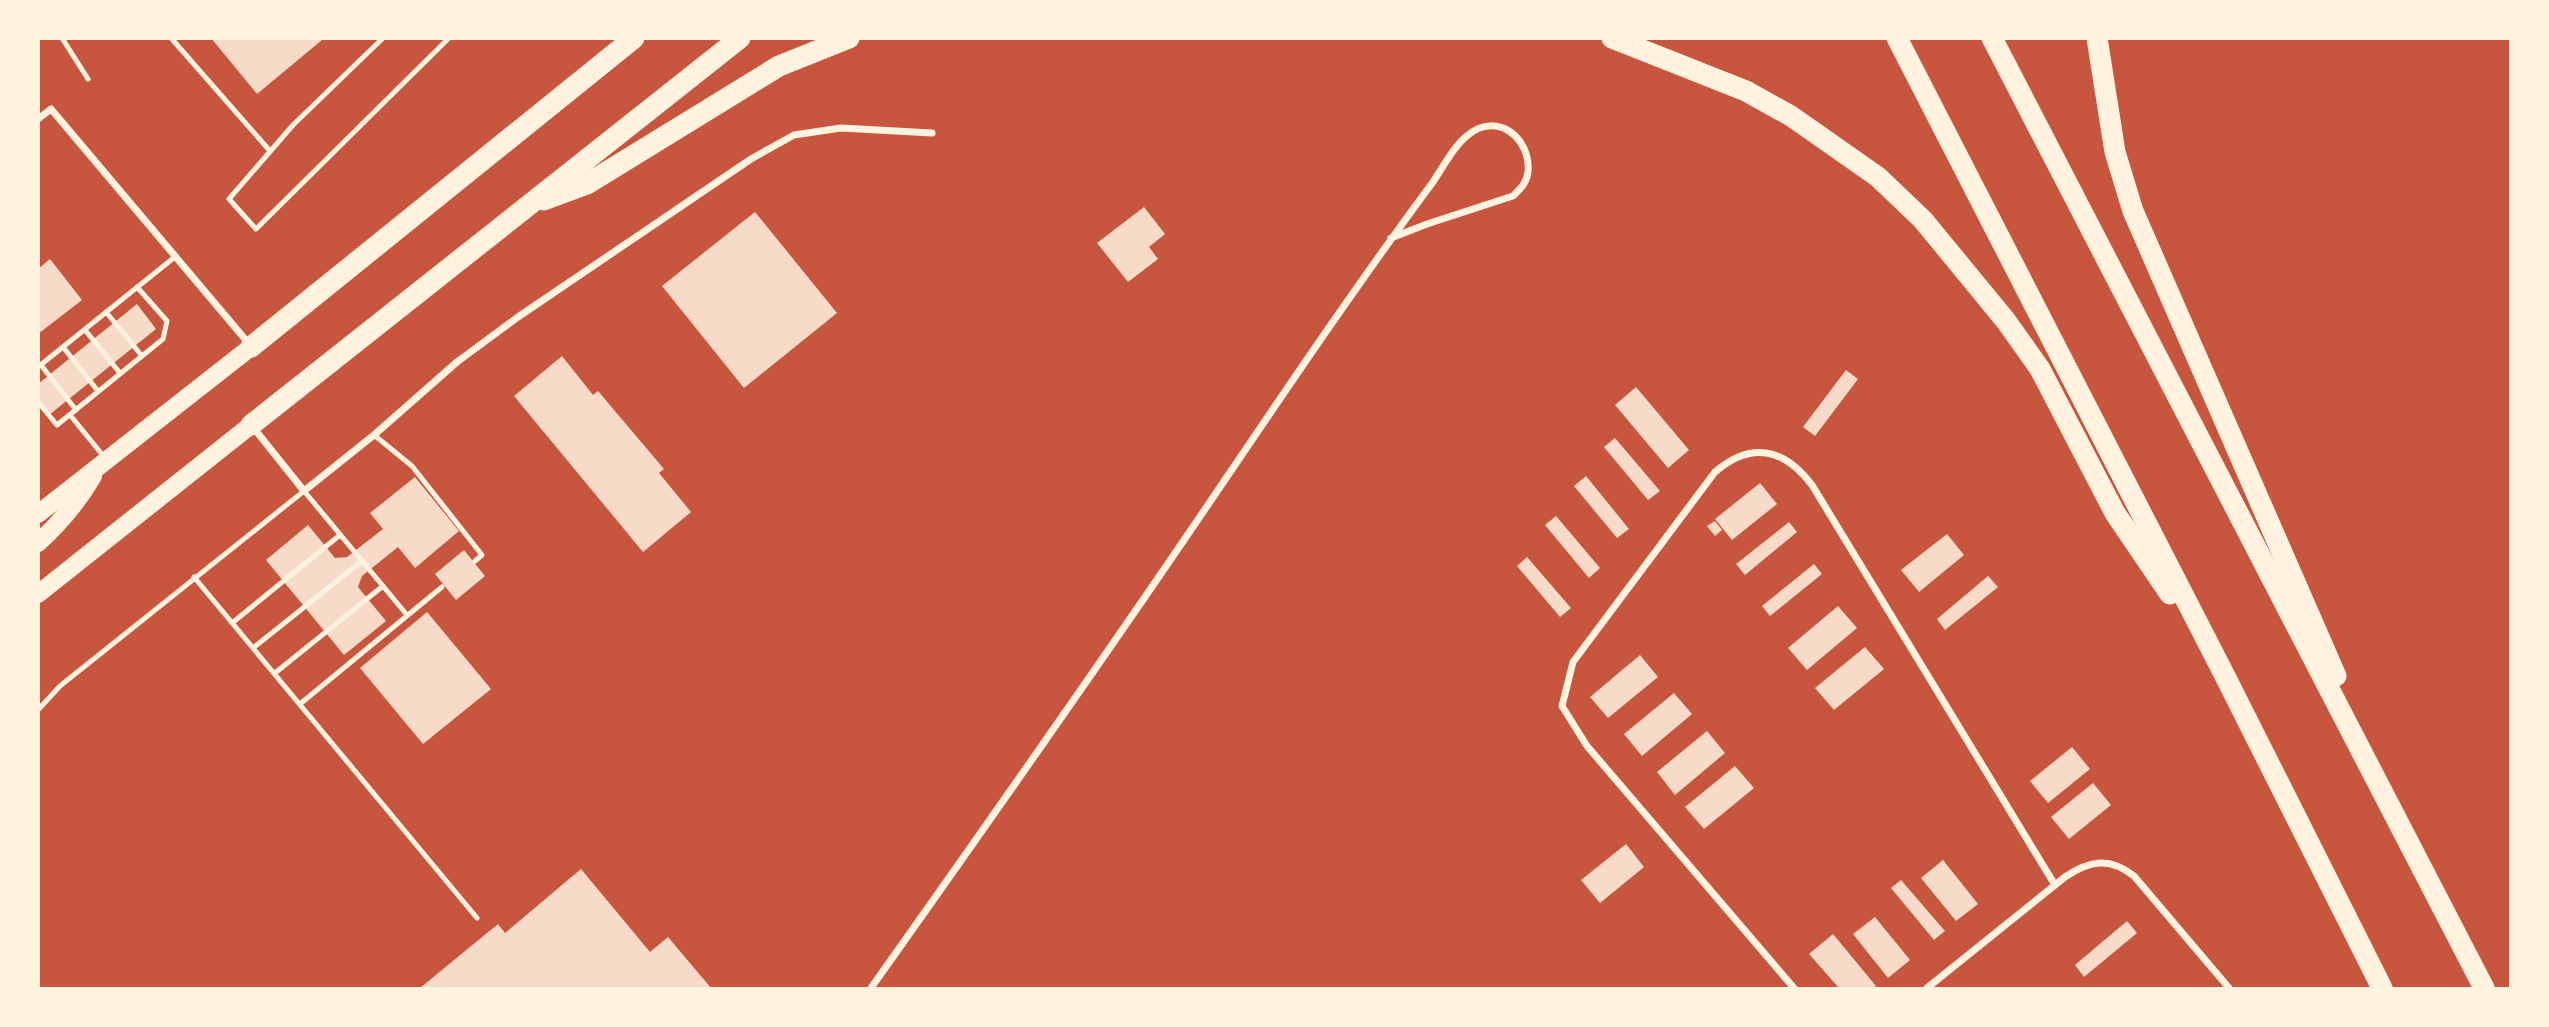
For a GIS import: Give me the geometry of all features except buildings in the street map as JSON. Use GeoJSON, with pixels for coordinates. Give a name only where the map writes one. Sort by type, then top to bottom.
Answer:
{"type":"FeatureCollection","features":[{"type":"Feature","properties":{"kind":"highway"},"geometry":{"type":"LineString","coordinates":[[251,347],[634,38]]}},
{"type":"Feature","properties":{"kind":"highway"},"geometry":{"type":"LineString","coordinates":[[251,425],[740,38]]}},
{"type":"Feature","properties":{"kind":"highway"},"geometry":{"type":"LineString","coordinates":[[526,208],[587,184],[779,66],[849,38]]}},
{"type":"Feature","properties":{"kind":"highway"},"geometry":{"type":"LineString","coordinates":[[1612,38],[1746,91],[1791,116],[1878,177],[1923,220],[2006,321],[2040,369],[2115,513],[2225,676]]}},
{"type":"Feature","properties":{"kind":"highway"},"geometry":{"type":"LineString","coordinates":[[1897,38],[2225,676],[2382,989]]}},
{"type":"Feature","properties":{"kind":"highway"},"geometry":{"type":"LineString","coordinates":[[1992,38],[2484,989]]}},
{"type":"Feature","properties":{"kind":"highway"},"geometry":{"type":"LineString","coordinates":[[2097,38],[2115,152],[2133,211],[2397,820]]}},
{"type":"Feature","properties":{"kind":"main road"},"geometry":{"type":"LineString","coordinates":[[38,514],[251,347]]}},
{"type":"Feature","properties":{"kind":"main road"},"geometry":{"type":"LineString","coordinates":[[38,594],[251,425]]}},
{"type":"Feature","properties":{"kind":"main road"},"geometry":{"type":"LineString","coordinates":[[38,543],[59,524],[102,464]]}},
{"type":"Feature","properties":{"kind":"street"},"geometry":{"type":"LineString","coordinates":[[38,119],[51,109],[251,347]]}},
{"type":"Feature","properties":{"kind":"street"},"geometry":{"type":"LineString","coordinates":[[871,989],[1085,684],[1391,238],[1467,135],[1486,125],[1504,127],[1518,136],[1525,152],[1528,173],[1523,186],[1513,196],[1391,238]]}},
{"type":"Feature","properties":{"kind":"street"},"geometry":{"type":"LineString","coordinates":[[251,425],[304,491],[374,435],[457,362],[518,317],[751,159],[794,135],[841,128],[932,134]]}},
{"type":"Feature","properties":{"kind":"street"},"geometry":{"type":"LineString","coordinates":[[1794,989],[1587,746],[1562,706],[1573,662],[1715,472],[1727,461],[1745,453],[1759,453],[1784,459],[1794,464],[1812,485],[2055,885]]}},
{"type":"Feature","properties":{"kind":"street"},"geometry":{"type":"LineString","coordinates":[[1927,989],[2077,869],[2090,864],[2107,863],[2119,865],[2134,876],[2230,989]]}},
{"type":"Feature","properties":{"kind":"street"},"geometry":{"type":"LineString","coordinates":[[1936,982],[1941,989]]}},
{"type":"Feature","properties":{"kind":"lane"},"geometry":{"type":"LineString","coordinates":[[62,38],[88,79]]}},
{"type":"Feature","properties":{"kind":"lane"},"geometry":{"type":"LineString","coordinates":[[171,38],[270,150]]}},
{"type":"Feature","properties":{"kind":"lane"},"geometry":{"type":"LineString","coordinates":[[383,38],[293,125],[229,199],[256,229],[449,38]]}},
{"type":"Feature","properties":{"kind":"lane"},"geometry":{"type":"LineString","coordinates":[[76,410],[40,366],[176,256]]}},
{"type":"Feature","properties":{"kind":"lane"},"geometry":{"type":"LineString","coordinates":[[38,402],[57,425],[163,339],[167,321],[137,287]]}},
{"type":"Feature","properties":{"kind":"lane"},"geometry":{"type":"LineString","coordinates":[[106,312],[142,356]]}},
{"type":"Feature","properties":{"kind":"lane"},"geometry":{"type":"LineString","coordinates":[[85,330],[120,373]]}},
{"type":"Feature","properties":{"kind":"lane"},"geometry":{"type":"LineString","coordinates":[[63,347],[98,391]]}},
{"type":"Feature","properties":{"kind":"lane"},"geometry":{"type":"LineString","coordinates":[[70,415],[102,464]]}},
{"type":"Feature","properties":{"kind":"lane"},"geometry":{"type":"LineString","coordinates":[[374,435],[412,466],[482,555],[475,561]]}},
{"type":"Feature","properties":{"kind":"lane"},"geometry":{"type":"LineString","coordinates":[[38,710],[60,686],[304,491],[407,615]]}},
{"type":"Feature","properties":{"kind":"lane"},"geometry":{"type":"LineString","coordinates":[[232,623],[340,534]]}},
{"type":"Feature","properties":{"kind":"lane"},"geometry":{"type":"LineString","coordinates":[[253,648],[362,561]]}},
{"type":"Feature","properties":{"kind":"lane"},"geometry":{"type":"LineString","coordinates":[[194,577],[477,918]]}},
{"type":"Feature","properties":{"kind":"lane"},"geometry":{"type":"LineString","coordinates":[[275,673],[383,586]]}},
{"type":"Feature","properties":{"kind":"lane"},"geometry":{"type":"LineString","coordinates":[[300,704],[442,587]]}}]}
